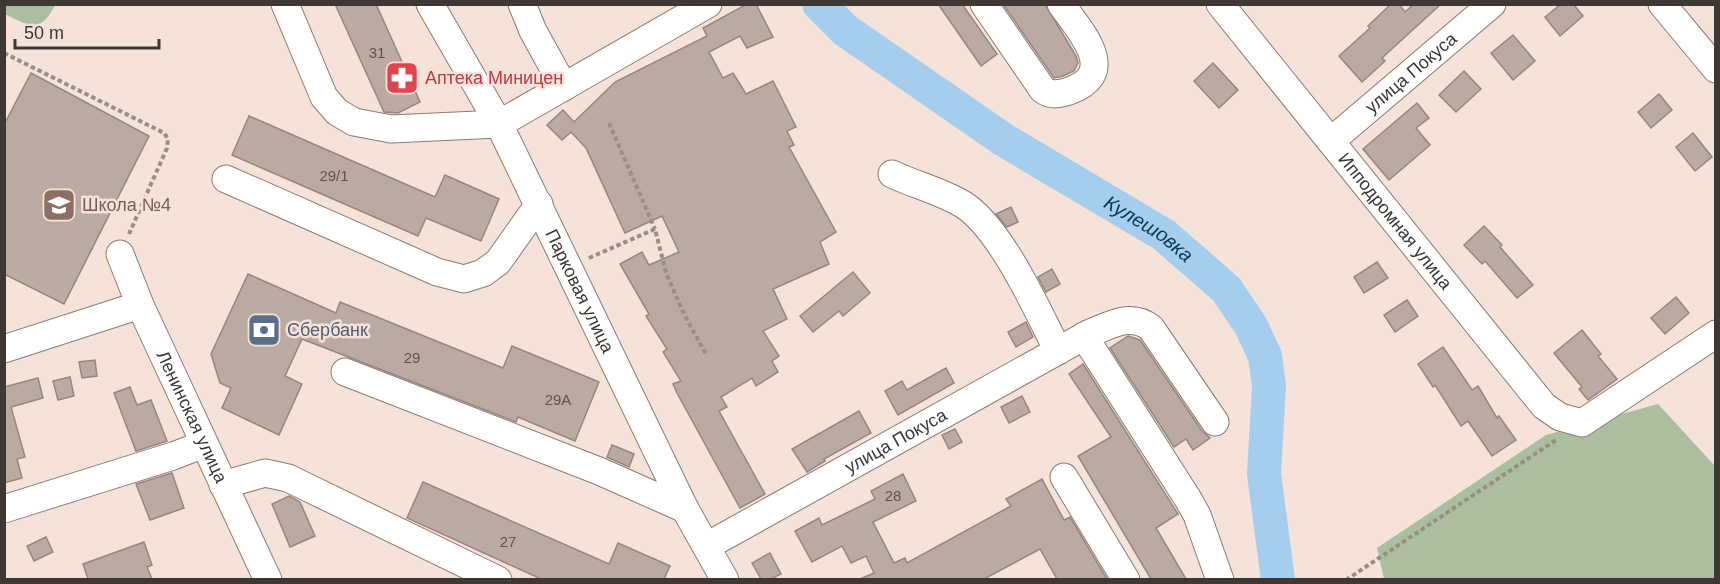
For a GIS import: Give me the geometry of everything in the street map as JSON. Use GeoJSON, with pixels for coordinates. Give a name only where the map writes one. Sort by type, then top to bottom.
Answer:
{"type":"FeatureCollection","features":[{"type":"Feature","properties":{"kind":"street"},"geometry":{"type":"LineString","coordinates":[[285,4],[324,97],[337,112],[354,122],[391,129],[499,124],[708,4]]}},
{"type":"Feature","properties":{"kind":"street","name":"Парковая улица"},"geometry":{"type":"LineString","coordinates":[[430,4],[499,124],[685,509],[725,579]]}},
{"type":"Feature","properties":{"kind":"street"},"geometry":{"type":"LineString","coordinates":[[522,4],[537,39],[564,87]]}},
{"type":"Feature","properties":{"kind":"street"},"geometry":{"type":"LineString","coordinates":[[984,4],[1043,90],[1047,93],[1059,94],[1074,89],[1086,80],[1093,70],[1095,59],[1092,49],[1061,4]]}},
{"type":"Feature","properties":{"kind":"street","name":"Ипподромная улица"},"geometry":{"type":"LineString","coordinates":[[1220,4],[1544,406],[1560,417],[1582,423]]}},
{"type":"Feature","properties":{"kind":"street","name":"улица Покуса"},"geometry":{"type":"LineString","coordinates":[[1331,141],[1492,4]]}},
{"type":"Feature","properties":{"kind":"street"},"geometry":{"type":"LineString","coordinates":[[1662,4],[1716,69]]}},
{"type":"Feature","properties":{"kind":"street"},"geometry":{"type":"LineString","coordinates":[[892,174],[964,205],[981,219],[1004,250],[1058,351]]}},
{"type":"Feature","properties":{"kind":"street"},"geometry":{"type":"LineString","coordinates":[[226,179],[437,272],[464,279],[483,273],[498,262],[539,204]]}},
{"type":"Feature","properties":{"kind":"street","name":"Ленинская улица"},"geometry":{"type":"LineString","coordinates":[[120,254],[140,305],[268,579]]}},
{"type":"Feature","properties":{"kind":"street"},"geometry":{"type":"LineString","coordinates":[[4,349],[140,305]]}},
{"type":"Feature","properties":{"kind":"street","name":"улица Покуса"},"geometry":{"type":"LineString","coordinates":[[707,546],[1084,336],[1124,320],[1142,320],[1151,328],[1215,422]]}},
{"type":"Feature","properties":{"kind":"street"},"geometry":{"type":"LineString","coordinates":[[1582,423],[1716,334]]}},
{"type":"Feature","properties":{"kind":"street"},"geometry":{"type":"LineString","coordinates":[[1084,336],[1197,515],[1220,579]]}},
{"type":"Feature","properties":{"kind":"street"},"geometry":{"type":"LineString","coordinates":[[345,372],[599,471],[685,509]]}},
{"type":"Feature","properties":{"kind":"street"},"geometry":{"type":"LineString","coordinates":[[4,509],[204,444]]}},
{"type":"Feature","properties":{"kind":"street"},"geometry":{"type":"LineString","coordinates":[[223,485],[265,473],[288,478],[498,579]]}},
{"type":"Feature","properties":{"kind":"street"},"geometry":{"type":"LineString","coordinates":[[1064,477],[1126,579]]}},
{"type":"Feature","properties":{"kind":"path"},"geometry":{"type":"LineString","coordinates":[[4,52],[164,133],[168,139],[167,148],[120,254]]}},
{"type":"Feature","properties":{"kind":"path"},"geometry":{"type":"LineString","coordinates":[[609,123],[655,229],[666,273],[684,314],[707,356]]}},
{"type":"Feature","properties":{"kind":"path"},"geometry":{"type":"LineString","coordinates":[[568,266],[655,229]]}},
{"type":"Feature","properties":{"kind":"path"},"geometry":{"type":"LineString","coordinates":[[1346,579],[1582,423]]}},
{"type":"Feature","properties":{"kind":"green space"},"geometry":{"type":"Polygon","coordinates":[[[4,5],[55,5],[45,20],[34,25],[21,22],[5,14],[4,5]]]}},
{"type":"Feature","properties":{"kind":"green space"},"geometry":{"type":"Polygon","coordinates":[[[1658,404],[1715,466],[1715,579],[1384,579],[1377,548],[1546,435],[1658,404]]]}},
{"type":"Feature","properties":{"kind":"building"},"geometry":{"type":"Polygon","coordinates":[[[335,4],[376,4],[420,102],[398,113],[384,112],[335,4]]]}},
{"type":"Feature","properties":{"kind":"building"},"geometry":{"type":"Polygon","coordinates":[[[747,4],[756,4],[773,37],[747,48],[740,36],[709,52],[723,78],[733,73],[746,94],[773,81],[796,127],[787,131],[794,145],[789,147],[836,232],[820,242],[829,264],[773,289],[787,319],[763,331],[779,356],[772,361],[778,372],[756,386],[752,378],[721,397],[727,407],[719,411],[765,494],[740,508],[677,393],[673,384],[681,381],[663,352],[667,349],[646,316],[649,314],[620,264],[642,252],[649,265],[679,252],[662,216],[625,233],[586,148],[571,132],[562,140],[547,125],[563,110],[574,122],[615,82],[707,36],[703,28],[747,4]]]}},
{"type":"Feature","properties":{"kind":"building"},"geometry":{"type":"Polygon","coordinates":[[[938,4],[962,4],[997,54],[981,66],[938,4]]]}},
{"type":"Feature","properties":{"kind":"building"},"geometry":{"type":"Polygon","coordinates":[[[1003,4],[1045,4],[1076,56],[1078,63],[1074,71],[1054,78],[1003,4]]]}},
{"type":"Feature","properties":{"kind":"building"},"geometry":{"type":"Polygon","coordinates":[[[1391,4],[1399,4],[1405,12],[1414,4],[1441,4],[1382,58],[1385,61],[1362,82],[1339,56],[1370,28],[1368,26],[1391,4]]]}},
{"type":"Feature","properties":{"kind":"building"},"geometry":{"type":"Polygon","coordinates":[[[1561,4],[1573,4],[1583,16],[1560,36],[1545,17],[1561,4]]]}},
{"type":"Feature","properties":{"kind":"building"},"geometry":{"type":"Polygon","coordinates":[[[1513,35],[1535,61],[1513,80],[1491,53],[1513,35]]]}},
{"type":"Feature","properties":{"kind":"building"},"geometry":{"type":"Polygon","coordinates":[[[1213,63],[1238,90],[1219,108],[1194,81],[1213,63]]]}},
{"type":"Feature","properties":{"kind":"building"},"geometry":{"type":"Polygon","coordinates":[[[1464,71],[1481,89],[1456,112],[1439,95],[1464,71]]]}},
{"type":"Feature","properties":{"kind":"building","name":"Школа №4"},"geometry":{"type":"Polygon","coordinates":[[[31,73],[149,136],[64,304],[4,274],[4,125],[31,73]]]}},
{"type":"Feature","properties":{"kind":"building"},"geometry":{"type":"Polygon","coordinates":[[[1659,94],[1672,110],[1651,128],[1638,112],[1659,94]]]}},
{"type":"Feature","properties":{"kind":"building"},"geometry":{"type":"Polygon","coordinates":[[[1417,103],[1429,118],[1416,128],[1430,145],[1389,180],[1363,149],[1417,103]]]}},
{"type":"Feature","properties":{"kind":"building"},"geometry":{"type":"Polygon","coordinates":[[[249,116],[435,197],[445,175],[499,199],[481,241],[426,218],[418,236],[232,155],[249,116]]]}},
{"type":"Feature","properties":{"kind":"building"},"geometry":{"type":"Polygon","coordinates":[[[1693,133],[1712,157],[1695,171],[1676,147],[1693,133]]]}},
{"type":"Feature","properties":{"kind":"building"},"geometry":{"type":"Polygon","coordinates":[[[1011,207],[1018,222],[1007,227],[996,214],[1011,207]]]}},
{"type":"Feature","properties":{"kind":"building"},"geometry":{"type":"Polygon","coordinates":[[[1484,226],[1533,285],[1517,298],[1485,261],[1482,264],[1464,245],[1484,226]]]}},
{"type":"Feature","properties":{"kind":"building"},"geometry":{"type":"Polygon","coordinates":[[[1377,262],[1388,278],[1364,293],[1354,277],[1377,262]]]}},
{"type":"Feature","properties":{"kind":"building"},"geometry":{"type":"Polygon","coordinates":[[[1052,269],[1060,284],[1046,292],[1038,277],[1052,269]]]}},
{"type":"Feature","properties":{"kind":"building"},"geometry":{"type":"Polygon","coordinates":[[[853,272],[870,293],[843,316],[839,311],[813,332],[800,316],[853,272]]]}},
{"type":"Feature","properties":{"kind":"building"},"geometry":{"type":"Polygon","coordinates":[[[248,274],[336,313],[340,302],[503,368],[512,346],[599,382],[575,441],[518,417],[516,422],[302,339],[285,376],[302,384],[279,435],[222,408],[231,388],[220,383],[211,354],[248,274]]]}},
{"type":"Feature","properties":{"kind":"building"},"geometry":{"type":"Polygon","coordinates":[[[1676,297],[1689,313],[1665,334],[1651,318],[1676,297]]]}},
{"type":"Feature","properties":{"kind":"building"},"geometry":{"type":"Polygon","coordinates":[[[1407,300],[1418,316],[1395,332],[1384,315],[1407,300]]]}},
{"type":"Feature","properties":{"kind":"building"},"geometry":{"type":"Polygon","coordinates":[[[1026,322],[1033,337],[1016,347],[1008,332],[1026,322]]]}},
{"type":"Feature","properties":{"kind":"building"},"geometry":{"type":"Polygon","coordinates":[[[1582,330],[1601,354],[1598,356],[1617,379],[1588,400],[1579,389],[1582,387],[1554,353],[1582,330]]]}},
{"type":"Feature","properties":{"kind":"building"},"geometry":{"type":"Polygon","coordinates":[[[1128,336],[1140,340],[1202,431],[1210,438],[1193,450],[1186,439],[1174,447],[1110,348],[1128,336]]]}},
{"type":"Feature","properties":{"kind":"building"},"geometry":{"type":"Polygon","coordinates":[[[1443,347],[1472,390],[1478,386],[1497,418],[1499,416],[1516,440],[1492,456],[1468,421],[1461,426],[1435,385],[1433,387],[1418,364],[1443,347]]]}},
{"type":"Feature","properties":{"kind":"building"},"geometry":{"type":"Polygon","coordinates":[[[95,360],[97,376],[82,378],[79,362],[95,360]]]}},
{"type":"Feature","properties":{"kind":"building"},"geometry":{"type":"Polygon","coordinates":[[[1083,364],[1178,514],[1156,528],[1186,579],[1151,579],[1078,456],[1111,437],[1069,374],[1083,364]]]}},
{"type":"Feature","properties":{"kind":"building"},"geometry":{"type":"Polygon","coordinates":[[[946,368],[954,383],[898,415],[885,391],[902,381],[907,390],[946,368]]]}},
{"type":"Feature","properties":{"kind":"building"},"geometry":{"type":"Polygon","coordinates":[[[70,377],[74,396],[58,400],[53,381],[70,377]]]}},
{"type":"Feature","properties":{"kind":"building"},"geometry":{"type":"Polygon","coordinates":[[[38,378],[43,398],[11,407],[25,457],[17,459],[22,478],[4,483],[4,387],[38,378]]]}},
{"type":"Feature","properties":{"kind":"building"},"geometry":{"type":"Polygon","coordinates":[[[130,387],[137,405],[151,400],[167,441],[136,451],[114,393],[130,387]]]}},
{"type":"Feature","properties":{"kind":"building"},"geometry":{"type":"Polygon","coordinates":[[[1022,396],[1030,412],[1009,423],[1001,407],[1022,396]]]}},
{"type":"Feature","properties":{"kind":"building"},"geometry":{"type":"Polygon","coordinates":[[[859,411],[871,433],[824,459],[825,461],[807,472],[792,449],[859,411]]]}},
{"type":"Feature","properties":{"kind":"building"},"geometry":{"type":"Polygon","coordinates":[[[955,429],[962,442],[949,449],[942,435],[955,429]]]}},
{"type":"Feature","properties":{"kind":"building"},"geometry":{"type":"Polygon","coordinates":[[[612,445],[634,454],[629,467],[607,457],[612,445]]]}},
{"type":"Feature","properties":{"kind":"building"},"geometry":{"type":"Polygon","coordinates":[[[172,473],[184,508],[150,520],[136,484],[172,473]]]}},
{"type":"Feature","properties":{"kind":"building"},"geometry":{"type":"Polygon","coordinates":[[[903,474],[916,501],[873,522],[894,563],[905,558],[907,563],[1011,506],[1006,499],[1042,479],[1064,520],[1070,517],[1107,579],[1057,579],[1040,549],[984,579],[860,579],[874,573],[866,556],[851,563],[842,546],[812,562],[795,531],[819,518],[822,525],[875,499],[871,491],[903,474]]]}},
{"type":"Feature","properties":{"kind":"building"},"geometry":{"type":"Polygon","coordinates":[[[423,482],[609,564],[618,543],[670,566],[664,579],[541,579],[407,518],[423,482]]]}},
{"type":"Feature","properties":{"kind":"building"},"geometry":{"type":"Polygon","coordinates":[[[289,496],[300,502],[315,536],[290,547],[272,504],[289,496]]]}},
{"type":"Feature","properties":{"kind":"building"},"geometry":{"type":"Polygon","coordinates":[[[46,537],[53,552],[34,561],[27,546],[46,537]]]}},
{"type":"Feature","properties":{"kind":"building"},"geometry":{"type":"Polygon","coordinates":[[[144,542],[152,565],[147,567],[152,579],[88,579],[83,564],[144,542]]]}},
{"type":"Feature","properties":{"kind":"building"},"geometry":{"type":"Polygon","coordinates":[[[770,553],[781,574],[771,579],[761,579],[752,563],[770,553]]]}},
{"type":"Feature","properties":{"kind":"waterway","name":"Кулешовка"},"geometry":{"type":"LineString","coordinates":[[819,4],[845,30],[1004,140],[1164,235],[1226,289],[1251,326],[1265,356],[1269,386],[1264,474],[1278,580]]}},
{"type":"Feature","properties":{"kind":"place","name":"Аптека Миницен"},"geometry":{"type":"Point","coordinates":[402,78]}},
{"type":"Feature","properties":{"kind":"place","name":"Школа №4"},"geometry":{"type":"Point","coordinates":[59,205]}},
{"type":"Feature","properties":{"kind":"place","name":"Сбербанк"},"geometry":{"type":"Point","coordinates":[264,330]}}]}
